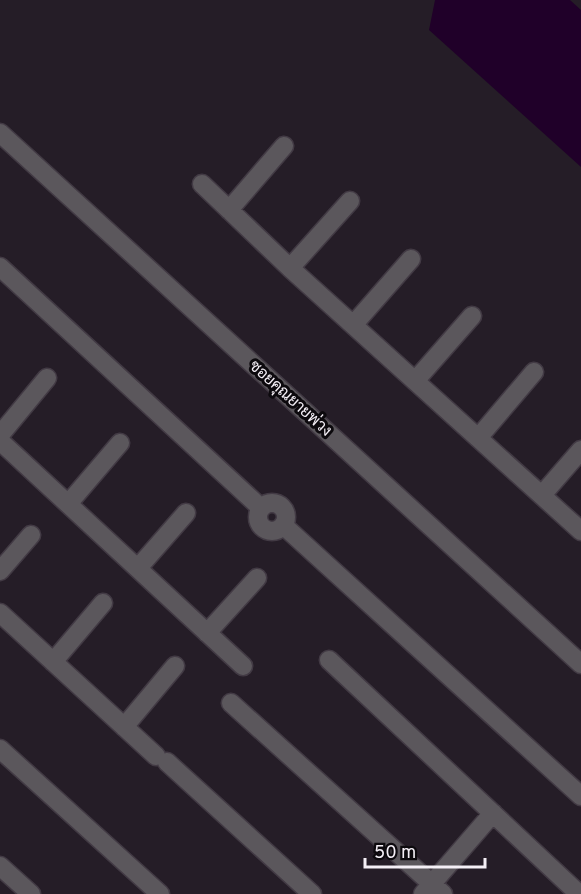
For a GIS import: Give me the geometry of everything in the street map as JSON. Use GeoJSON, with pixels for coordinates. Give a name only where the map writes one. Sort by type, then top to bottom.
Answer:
{"type":"FeatureCollection","features":[{"type":"Feature","properties":{"kind":"street","name":"ซอยคุณยายพ่วง"},"geometry":{"type":"LineString","coordinates":[[0,133],[581,664]]}},
{"type":"Feature","properties":{"kind":"street"},"geometry":{"type":"LineString","coordinates":[[229,210],[284,146]]}},
{"type":"Feature","properties":{"kind":"street"},"geometry":{"type":"LineString","coordinates":[[202,184],[581,531]]}},
{"type":"Feature","properties":{"kind":"street"},"geometry":{"type":"LineString","coordinates":[[290,267],[350,201]]}},
{"type":"Feature","properties":{"kind":"street"},"geometry":{"type":"LineString","coordinates":[[354,324],[411,259]]}},
{"type":"Feature","properties":{"kind":"street"},"geometry":{"type":"LineString","coordinates":[[0,267],[261,508],[259,520],[266,529],[278,529],[283,525],[581,796]]}},
{"type":"Feature","properties":{"kind":"street"},"geometry":{"type":"LineString","coordinates":[[415,381],[472,316]]}},
{"type":"Feature","properties":{"kind":"street"},"geometry":{"type":"LineString","coordinates":[[478,438],[534,372]]}},
{"type":"Feature","properties":{"kind":"street"},"geometry":{"type":"LineString","coordinates":[[0,435],[47,378]]}},
{"type":"Feature","properties":{"kind":"street"},"geometry":{"type":"LineString","coordinates":[[0,441],[243,666]]}},
{"type":"Feature","properties":{"kind":"street"},"geometry":{"type":"LineString","coordinates":[[68,504],[120,443]]}},
{"type":"Feature","properties":{"kind":"street"},"geometry":{"type":"LineString","coordinates":[[542,495],[581,450]]}},
{"type":"Feature","properties":{"kind":"street"},"geometry":{"type":"LineString","coordinates":[[138,568],[186,513]]}},
{"type":"Feature","properties":{"kind":"street"},"geometry":{"type":"LineString","coordinates":[[0,571],[31,535]]}},
{"type":"Feature","properties":{"kind":"street"},"geometry":{"type":"LineString","coordinates":[[207,633],[257,578]]}},
{"type":"Feature","properties":{"kind":"street"},"geometry":{"type":"LineString","coordinates":[[53,662],[103,603]]}},
{"type":"Feature","properties":{"kind":"street"},"geometry":{"type":"LineString","coordinates":[[0,613],[312,894]]}},
{"type":"Feature","properties":{"kind":"street"},"geometry":{"type":"LineString","coordinates":[[329,660],[579,894]]}},
{"type":"Feature","properties":{"kind":"street"},"geometry":{"type":"LineString","coordinates":[[124,727],[175,666]]}},
{"type":"Feature","properties":{"kind":"street"},"geometry":{"type":"LineString","coordinates":[[231,703],[432,890],[493,813]]}},
{"type":"Feature","properties":{"kind":"street"},"geometry":{"type":"LineString","coordinates":[[0,749],[160,894]]}},
{"type":"Feature","properties":{"kind":"street"},"geometry":{"type":"LineString","coordinates":[[0,866],[31,894]]}},
{"type":"Feature","properties":{"kind":"shaded area"},"geometry":{"type":"Polygon","coordinates":[[[435,0],[570,0],[581,10],[581,167],[429,30],[435,0]]]}}]}
